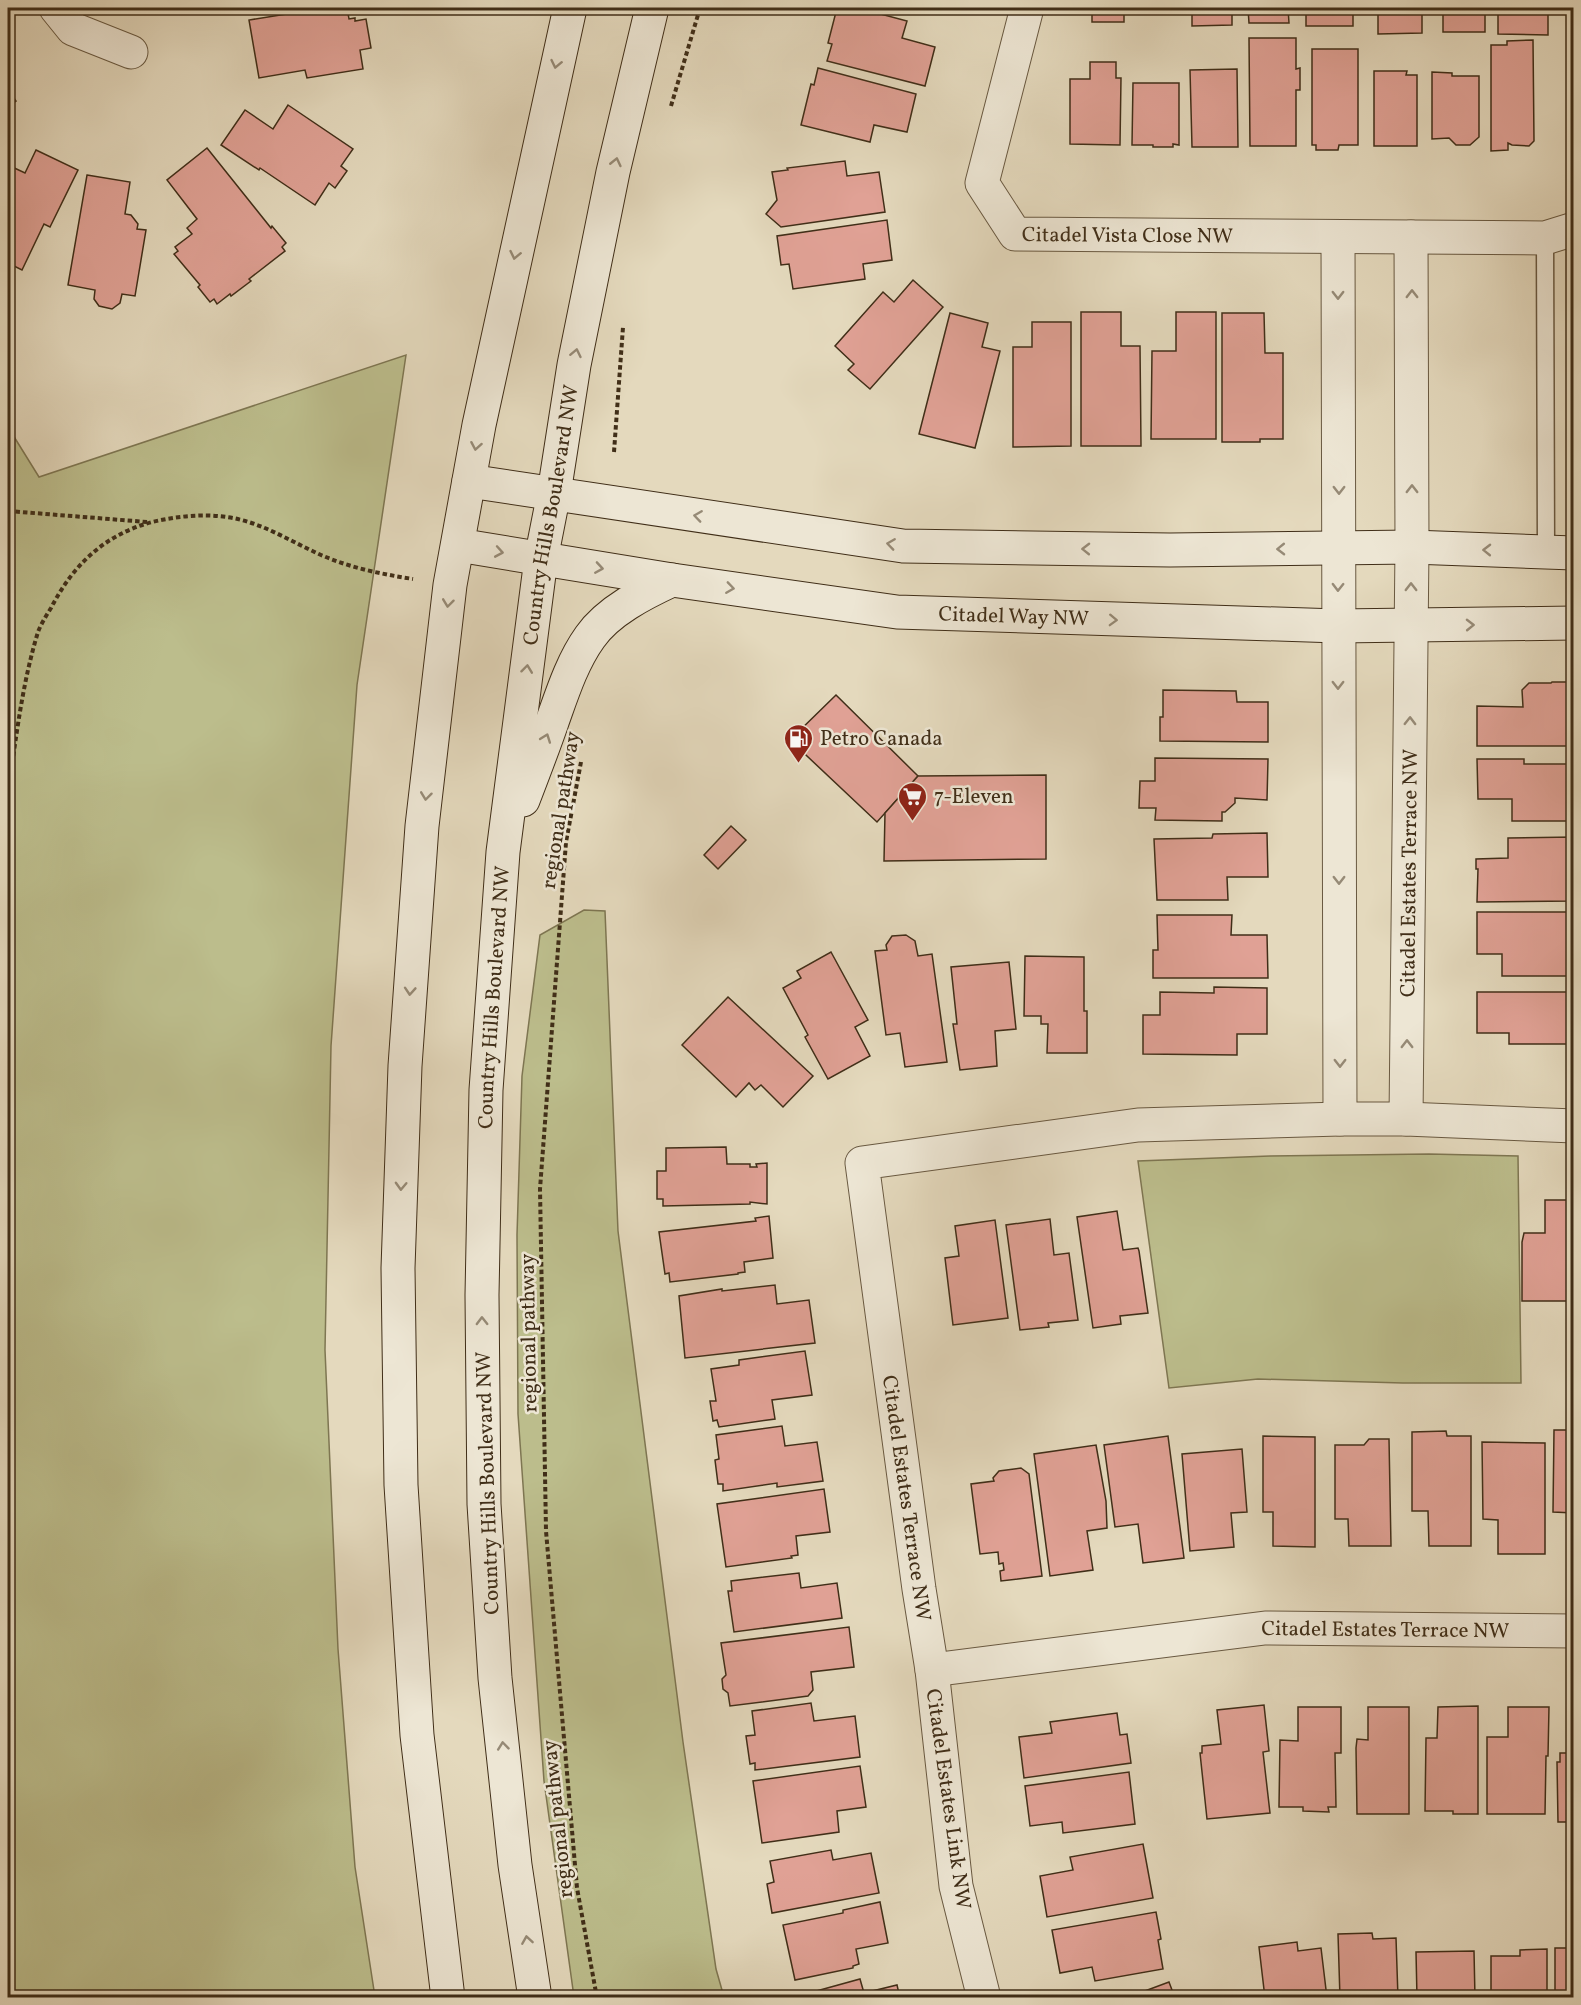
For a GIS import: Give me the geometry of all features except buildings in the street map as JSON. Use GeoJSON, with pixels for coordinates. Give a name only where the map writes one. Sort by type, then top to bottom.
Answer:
{"type":"FeatureCollection","features":[{"type":"Feature","properties":{"kind":"street"},"geometry":{"type":"LineString","coordinates":[[56,8],[73,29],[131,52]]}},
{"type":"Feature","properties":{"kind":"street"},"geometry":{"type":"LineString","coordinates":[[448,1998],[416,1723],[401,1485],[399,1268],[405,1066],[422,826],[450,585],[490,373],[560,44],[570,8]]}},
{"type":"Feature","properties":{"kind":"street","name":"Country Hills Boulevard NW"},"geometry":{"type":"LineString","coordinates":[[535,1998],[515,1865],[497,1689],[484,1504],[482,1295],[486,1090],[503,852],[541,559],[574,365],[613,172],[652,8]]}},
{"type":"Feature","properties":{"kind":"street","name":"Citadel Vista Close NW"},"geometry":{"type":"LineString","coordinates":[[1027,8],[982,183],[1015,234],[1338,237],[1559,234]]}},
{"type":"Feature","properties":{"kind":"street"},"geometry":{"type":"LineString","coordinates":[[1338,237],[1340,1119]]}},
{"type":"Feature","properties":{"kind":"street"},"geometry":{"type":"LineString","coordinates":[[1411,237],[1411,626]]}},
{"type":"Feature","properties":{"kind":"street"},"geometry":{"type":"LineString","coordinates":[[470,481],[903,546],[1170,550],[1412,547],[1560,552]]}},
{"type":"Feature","properties":{"kind":"street","name":"Citadel Way NW"},"geometry":{"type":"LineString","coordinates":[[458,545],[672,580],[897,612],[1338,626],[1574,623]]}},
{"type":"Feature","properties":{"kind":"street"},"geometry":{"type":"LineString","coordinates":[[503,852],[563,690],[590,637],[625,606],[648,591],[672,580]]}},
{"type":"Feature","properties":{"kind":"street","name":"Citadel Estates Terrace NW"},"geometry":{"type":"LineString","coordinates":[[1406,1119],[1411,626]]}},
{"type":"Feature","properties":{"kind":"street","name":"Citadel Estates Terrace NW"},"geometry":{"type":"LineString","coordinates":[[1574,1126],[1406,1119],[1138,1125],[862,1163],[917,1577],[932,1670],[1264,1628],[1574,1631]]}},
{"type":"Feature","properties":{"kind":"street","name":"Citadel Estates Link NW"},"geometry":{"type":"LineString","coordinates":[[932,1670],[956,1886],[984,1998]]}},
{"type":"Feature","properties":{"kind":"lane"},"geometry":{"type":"LineString","coordinates":[[1559,234],[1560,552]]}},
{"type":"Feature","properties":{"kind":"path"},"geometry":{"type":"LineString","coordinates":[[669,114],[700,8]]}},
{"type":"Feature","properties":{"kind":"path"},"geometry":{"type":"LineString","coordinates":[[614,452],[624,318]]}},
{"type":"Feature","properties":{"kind":"path"},"geometry":{"type":"LineString","coordinates":[[8,511],[151,523]]}},
{"type":"Feature","properties":{"kind":"path"},"geometry":{"type":"LineString","coordinates":[[8,793],[21,706],[39,630],[58,594],[80,563],[106,542],[137,526],[168,518],[204,515],[232,518],[257,524],[323,556],[368,572],[423,580]]}},
{"type":"Feature","properties":{"kind":"path","name":"regional pathway"},"geometry":{"type":"LineString","coordinates":[[581,761],[566,842],[540,1189],[546,1532],[577,1888],[597,1998]]}},
{"type":"Feature","properties":{"kind":"green space"},"geometry":{"type":"Polygon","coordinates":[[[406,355],[357,685],[331,1046],[325,1350],[338,1649],[355,1867],[375,1997],[8,1997],[8,427],[39,477],[406,355]]]}},
{"type":"Feature","properties":{"kind":"green space"},"geometry":{"type":"Polygon","coordinates":[[[584,910],[605,911],[618,1231],[683,1742],[716,1969],[724,1997],[574,1997],[544,1781],[518,1414],[517,1235],[522,1076],[540,935],[584,910]]]}},
{"type":"Feature","properties":{"kind":"green space"},"geometry":{"type":"Polygon","coordinates":[[[1429,1154],[1518,1156],[1521,1383],[1258,1379],[1169,1388],[1138,1161],[1270,1156],[1429,1154]]]}},
{"type":"Feature","properties":{"kind":"place","name":"Petro Canada"},"geometry":{"type":"Point","coordinates":[799,764]}},
{"type":"Feature","properties":{"kind":"place","name":"7-Eleven"},"geometry":{"type":"Point","coordinates":[913,822]}}]}
